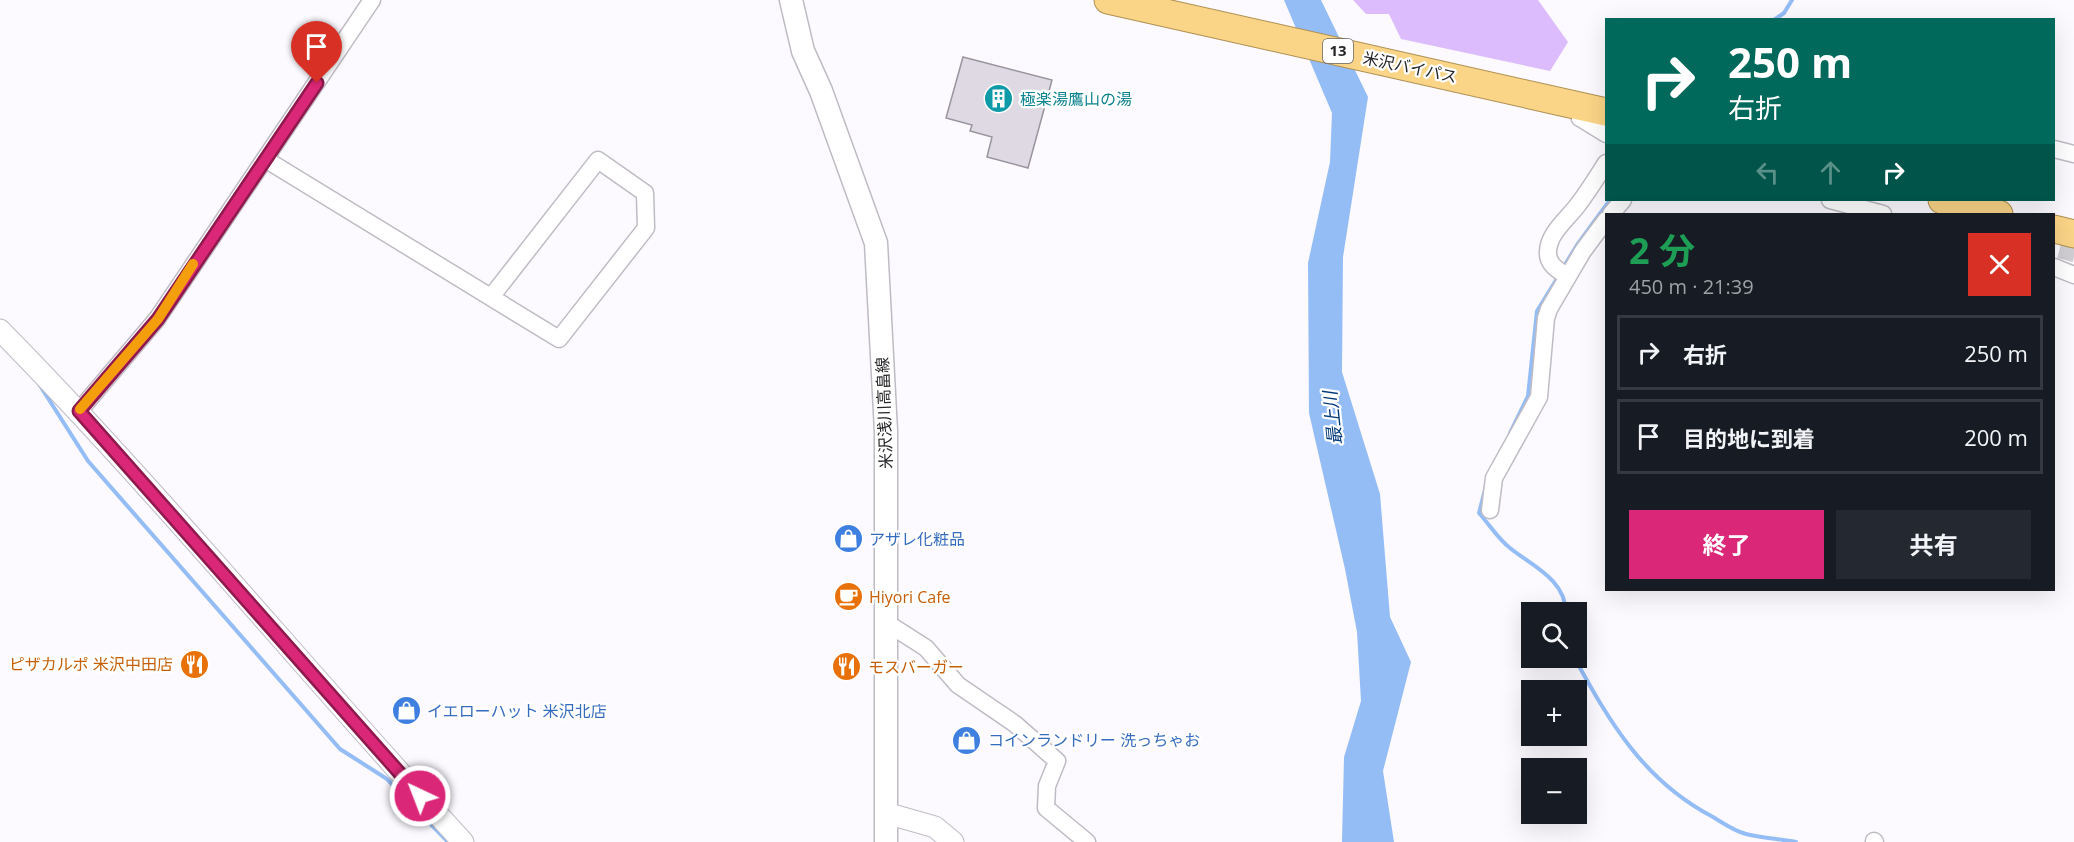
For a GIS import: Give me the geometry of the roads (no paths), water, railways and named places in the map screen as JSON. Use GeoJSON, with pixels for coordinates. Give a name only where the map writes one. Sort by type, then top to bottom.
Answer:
{"type":"FeatureCollection","features":[{"type":"Feature","properties":{"kind":"highway","name":"米沢バイパス"},"geometry":{"type":"LineString","coordinates":[[1108,0],[1585,108]]}},
{"type":"Feature","properties":{"kind":"highway"},"geometry":{"type":"LineString","coordinates":[[1946,201],[1995,213]]}},
{"type":"Feature","properties":{"kind":"highway"},"geometry":{"type":"LineString","coordinates":[[2055,229],[2074,234]]}},
{"type":"Feature","properties":{"kind":"main road","name":"米沢浅川高畠線"},"geometry":{"type":"LineString","coordinates":[[791,0],[803,51],[821,91],[876,243],[886,431],[886,842]]}},
{"type":"Feature","properties":{"kind":"street"},"geometry":{"type":"LineString","coordinates":[[79,411],[158,319],[372,0]]}},
{"type":"Feature","properties":{"kind":"street"},"geometry":{"type":"LineString","coordinates":[[1585,108],[1580,118],[1605,133]]}},
{"type":"Feature","properties":{"kind":"street"},"geometry":{"type":"LineString","coordinates":[[2055,149],[2074,154]]}},
{"type":"Feature","properties":{"kind":"street"},"geometry":{"type":"LineString","coordinates":[[265,159],[490,297],[560,339],[646,228],[645,193],[598,160],[490,297]]}},
{"type":"Feature","properties":{"kind":"street"},"geometry":{"type":"LineString","coordinates":[[1562,272],[1549,261],[1547,251],[1560,224],[1577,206],[1605,165]]}},
{"type":"Feature","properties":{"kind":"street"},"geometry":{"type":"LineString","coordinates":[[1612,213],[1622,201]]}},
{"type":"Feature","properties":{"kind":"street"},"geometry":{"type":"LineString","coordinates":[[1834,201],[1879,213]]}},
{"type":"Feature","properties":{"kind":"street"},"geometry":{"type":"LineString","coordinates":[[1490,510],[1494,478],[1539,397],[1546,318],[1562,272],[1605,221]]}},
{"type":"Feature","properties":{"kind":"street"},"geometry":{"type":"LineString","coordinates":[[0,330],[79,411],[391,765],[463,842]]}},
{"type":"Feature","properties":{"kind":"street"},"geometry":{"type":"LineString","coordinates":[[887,623],[926,648],[958,685],[1015,724],[1057,761],[1047,786],[1046,808],[1087,842]]}},
{"type":"Feature","properties":{"kind":"street"},"geometry":{"type":"LineString","coordinates":[[886,813],[935,827],[953,842]]}},
{"type":"Feature","properties":{"kind":"water","name":"最上川"},"geometry":{"type":"Polygon","coordinates":[[[1284,0],[1321,0],[1368,97],[1343,257],[1342,372],[1380,494],[1390,617],[1411,662],[1383,771],[1394,842],[1342,842],[1344,757],[1361,701],[1357,632],[1309,413],[1308,263],[1330,162],[1332,113],[1284,0]]]}},
{"type":"Feature","properties":{"kind":"waterway"},"geometry":{"type":"LineString","coordinates":[[1777,18],[1784,13],[1792,0]]}},
{"type":"Feature","properties":{"kind":"waterway"},"geometry":{"type":"LineString","coordinates":[[1563,268],[1609,201]]}},
{"type":"Feature","properties":{"kind":"waterway"},"geometry":{"type":"LineString","coordinates":[[1510,433],[1528,396],[1537,311],[1558,277]]}},
{"type":"Feature","properties":{"kind":"waterway"},"geometry":{"type":"LineString","coordinates":[[39,384],[88,461],[340,749],[387,779],[448,842]]}},
{"type":"Feature","properties":{"kind":"waterway"},"geometry":{"type":"LineString","coordinates":[[1486,486],[1479,513],[1506,544],[1554,582],[1564,602]]}},
{"type":"Feature","properties":{"kind":"waterway"},"geometry":{"type":"LineString","coordinates":[[1580,668],[1601,705],[1631,748],[1667,786],[1737,831],[1796,842]]}},
{"type":"Feature","properties":{"kind":"tunnel"},"geometry":{"type":"LineString","coordinates":[[2065,260],[2074,226]]}},
{"type":"Feature","properties":{"kind":"place","name":"極楽湯鷹山の湯"},"geometry":{"type":"Point","coordinates":[999,99]}},
{"type":"Feature","properties":{"kind":"place","name":"アザレ化粧品"},"geometry":{"type":"Point","coordinates":[848,539]}},
{"type":"Feature","properties":{"kind":"place","name":"Hiyori Cafe"},"geometry":{"type":"Point","coordinates":[848,597]}},
{"type":"Feature","properties":{"kind":"place","name":"ピザカルポ 米沢中田店"},"geometry":{"type":"Point","coordinates":[194,664]}},
{"type":"Feature","properties":{"kind":"place","name":"モスバーガー"},"geometry":{"type":"Point","coordinates":[847,667]}},
{"type":"Feature","properties":{"kind":"place","name":"イエローハット 米沢北店"},"geometry":{"type":"Point","coordinates":[406,711]}},
{"type":"Feature","properties":{"kind":"place","name":"コインランドリー 洗っちゃお"},"geometry":{"type":"Point","coordinates":[967,740]}}]}
